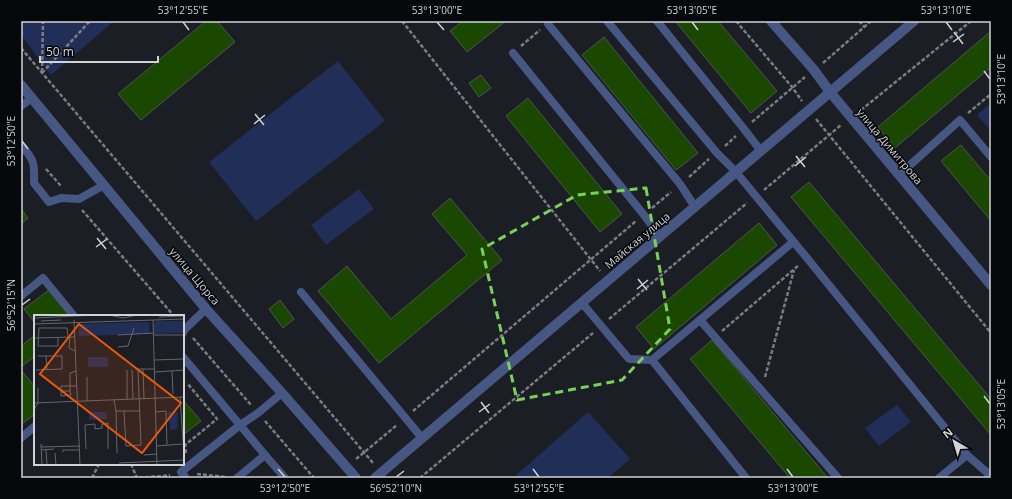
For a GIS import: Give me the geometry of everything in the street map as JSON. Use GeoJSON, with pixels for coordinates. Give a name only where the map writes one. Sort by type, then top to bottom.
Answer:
{"type":"FeatureCollection","features":[{"type":"Feature","properties":{"kind":"street","name":"улица Димитрова"},"geometry":{"type":"LineString","coordinates":[[771,21],[814,70],[830,92],[991,285]]}},
{"type":"Feature","properties":{"kind":"street","name":"Майская улица"},"geometry":{"type":"LineString","coordinates":[[378,476],[914,21]]}},
{"type":"Feature","properties":{"kind":"street","name":"улица Щорса"},"geometry":{"type":"LineString","coordinates":[[21,85],[206,309],[282,392],[356,478]]}},
{"type":"Feature","properties":{"kind":"lane"},"geometry":{"type":"LineString","coordinates":[[606,21],[716,153],[736,172],[967,455],[991,476]]}},
{"type":"Feature","properties":{"kind":"lane"},"geometry":{"type":"LineString","coordinates":[[657,21],[761,151]]}},
{"type":"Feature","properties":{"kind":"lane"},"geometry":{"type":"LineString","coordinates":[[548,24],[680,184],[695,206]]}},
{"type":"Feature","properties":{"kind":"lane"},"geometry":{"type":"LineString","coordinates":[[513,53],[644,215],[660,237]]}},
{"type":"Feature","properties":{"kind":"lane"},"geometry":{"type":"LineString","coordinates":[[21,106],[32,98]]}},
{"type":"Feature","properties":{"kind":"lane"},"geometry":{"type":"LineString","coordinates":[[899,175],[960,120],[991,157]]}},
{"type":"Feature","properties":{"kind":"lane"},"geometry":{"type":"LineString","coordinates":[[21,144],[29,153],[35,167],[34,183],[49,202],[61,198],[79,199],[104,185]]}},
{"type":"Feature","properties":{"kind":"lane"},"geometry":{"type":"LineString","coordinates":[[582,303],[629,359],[652,360],[793,242]]}},
{"type":"Feature","properties":{"kind":"lane"},"geometry":{"type":"LineString","coordinates":[[21,296],[42,278],[73,315]]}},
{"type":"Feature","properties":{"kind":"lane"},"geometry":{"type":"LineString","coordinates":[[301,292],[422,438]]}},
{"type":"Feature","properties":{"kind":"lane"},"geometry":{"type":"LineString","coordinates":[[184,331],[206,309]]}},
{"type":"Feature","properties":{"kind":"lane"},"geometry":{"type":"LineString","coordinates":[[700,320],[838,478]]}},
{"type":"Feature","properties":{"kind":"lane"},"geometry":{"type":"LineString","coordinates":[[184,358],[285,478]]}},
{"type":"Feature","properties":{"kind":"lane"},"geometry":{"type":"LineString","coordinates":[[652,360],[746,478]]}},
{"type":"Feature","properties":{"kind":"lane"},"geometry":{"type":"LineString","coordinates":[[186,478],[181,472],[240,425],[258,413],[282,392]]}},
{"type":"Feature","properties":{"kind":"lane"},"geometry":{"type":"LineString","coordinates":[[21,438],[34,427]]}},
{"type":"Feature","properties":{"kind":"lane"},"geometry":{"type":"LineString","coordinates":[[237,478],[265,455]]}},
{"type":"Feature","properties":{"kind":"lane"},"geometry":{"type":"LineString","coordinates":[[939,478],[967,455]]}},
{"type":"Feature","properties":{"kind":"path"},"geometry":{"type":"LineString","coordinates":[[42,73],[43,21]]}},
{"type":"Feature","properties":{"kind":"path"},"geometry":{"type":"LineString","coordinates":[[42,73],[90,21]]}},
{"type":"Feature","properties":{"kind":"path"},"geometry":{"type":"LineString","coordinates":[[402,21],[607,282]]}},
{"type":"Feature","properties":{"kind":"path"},"geometry":{"type":"LineString","coordinates":[[736,21],[792,87],[829,136],[991,333]]}},
{"type":"Feature","properties":{"kind":"path"},"geometry":{"type":"LineString","coordinates":[[859,21],[864,27]]}},
{"type":"Feature","properties":{"kind":"path"},"geometry":{"type":"LineString","coordinates":[[347,467],[870,21]]}},
{"type":"Feature","properties":{"kind":"path"},"geometry":{"type":"LineString","coordinates":[[420,478],[755,196],[971,21]]}},
{"type":"Feature","properties":{"kind":"path"},"geometry":{"type":"LineString","coordinates":[[513,53],[548,24]]}},
{"type":"Feature","properties":{"kind":"path"},"geometry":{"type":"LineString","coordinates":[[21,48],[364,452],[378,476]]}},
{"type":"Feature","properties":{"kind":"path"},"geometry":{"type":"LineString","coordinates":[[960,120],[991,94]]}},
{"type":"Feature","properties":{"kind":"path"},"geometry":{"type":"LineString","coordinates":[[42,163],[173,315]]}},
{"type":"Feature","properties":{"kind":"path"},"geometry":{"type":"LineString","coordinates":[[715,337],[807,258]]}},
{"type":"Feature","properties":{"kind":"path"},"geometry":{"type":"LineString","coordinates":[[762,390],[794,270]]}},
{"type":"Feature","properties":{"kind":"path"},"geometry":{"type":"LineString","coordinates":[[184,331],[314,478]]}},
{"type":"Feature","properties":{"kind":"path"},"geometry":{"type":"LineString","coordinates":[[184,379],[216,419],[185,445]]}},
{"type":"Feature","properties":{"kind":"path"},"geometry":{"type":"LineString","coordinates":[[92,478],[98,465]]}},
{"type":"Feature","properties":{"kind":"path"},"geometry":{"type":"LineString","coordinates":[[131,465],[137,478]]}},
{"type":"Feature","properties":{"kind":"highlighted area"},"geometry":{"type":"Polygon","coordinates":[[[646,188],[670,329],[622,380],[517,400],[482,249],[577,195],[646,188]]]}},
{"type":"Feature","properties":{"kind":"shaded area"},"geometry":{"type":"Polygon","coordinates":[[[21,21],[114,21],[51,75],[21,35],[21,21]]]}},
{"type":"Feature","properties":{"kind":"shaded area"},"geometry":{"type":"Polygon","coordinates":[[[338,61],[385,121],[256,221],[209,162],[338,61]]]}},
{"type":"Feature","properties":{"kind":"shaded area"},"geometry":{"type":"Polygon","coordinates":[[[991,103],[991,131],[977,115],[991,103]]]}},
{"type":"Feature","properties":{"kind":"shaded area"},"geometry":{"type":"Polygon","coordinates":[[[359,189],[374,209],[326,245],[311,225],[359,189]]]}},
{"type":"Feature","properties":{"kind":"shaded area"},"geometry":{"type":"Polygon","coordinates":[[[897,405],[911,422],[879,446],[865,428],[897,405]]]}},
{"type":"Feature","properties":{"kind":"shaded area"},"geometry":{"type":"Polygon","coordinates":[[[588,412],[630,459],[608,478],[513,478],[588,412]]]}},
{"type":"Feature","properties":{"kind":"building"},"geometry":{"type":"Polygon","coordinates":[[[206,21],[217,21],[235,42],[141,120],[118,94],[206,21]]]}},
{"type":"Feature","properties":{"kind":"building"},"geometry":{"type":"Polygon","coordinates":[[[463,21],[506,21],[467,52],[450,31],[463,21]]]}},
{"type":"Feature","properties":{"kind":"building"},"geometry":{"type":"Polygon","coordinates":[[[675,21],[718,21],[777,91],[751,113],[675,21]]]}},
{"type":"Feature","properties":{"kind":"building"},"geometry":{"type":"Polygon","coordinates":[[[991,31],[991,67],[895,148],[878,127],[991,31]]]}},
{"type":"Feature","properties":{"kind":"building"},"geometry":{"type":"Polygon","coordinates":[[[604,37],[698,153],[676,170],[582,55],[604,37]]]}},
{"type":"Feature","properties":{"kind":"building"},"geometry":{"type":"Polygon","coordinates":[[[481,75],[491,88],[479,97],[469,83],[481,75]]]}},
{"type":"Feature","properties":{"kind":"building"},"geometry":{"type":"Polygon","coordinates":[[[528,98],[622,214],[600,232],[506,116],[528,98]]]}},
{"type":"Feature","properties":{"kind":"building"},"geometry":{"type":"Polygon","coordinates":[[[961,145],[991,181],[991,221],[941,161],[961,145]]]}},
{"type":"Feature","properties":{"kind":"building"},"geometry":{"type":"Polygon","coordinates":[[[809,182],[991,399],[991,435],[791,197],[809,182]]]}},
{"type":"Feature","properties":{"kind":"building"},"geometry":{"type":"Polygon","coordinates":[[[450,198],[502,260],[379,363],[318,291],[347,266],[391,319],[467,255],[432,214],[450,198]]]}},
{"type":"Feature","properties":{"kind":"building"},"geometry":{"type":"Polygon","coordinates":[[[21,209],[28,218],[21,224],[21,209]]]}},
{"type":"Feature","properties":{"kind":"building"},"geometry":{"type":"Polygon","coordinates":[[[759,223],[777,245],[654,349],[636,327],[759,223]]]}},
{"type":"Feature","properties":{"kind":"building"},"geometry":{"type":"Polygon","coordinates":[[[50,289],[71,315],[34,315],[34,322],[24,309],[50,289]]]}},
{"type":"Feature","properties":{"kind":"building"},"geometry":{"type":"Polygon","coordinates":[[[280,300],[294,319],[283,328],[269,309],[280,300]]]}},
{"type":"Feature","properties":{"kind":"building"},"geometry":{"type":"Polygon","coordinates":[[[34,336],[34,357],[21,367],[21,346],[34,336]]]}},
{"type":"Feature","properties":{"kind":"building"},"geometry":{"type":"Polygon","coordinates":[[[712,340],[828,478],[790,478],[690,359],[712,340]]]}},
{"type":"Feature","properties":{"kind":"building"},"geometry":{"type":"Polygon","coordinates":[[[21,370],[34,386],[34,415],[22,424],[21,370]]]}},
{"type":"Feature","properties":{"kind":"building"},"geometry":{"type":"Polygon","coordinates":[[[184,401],[201,421],[184,434],[184,401]]]}}]}
